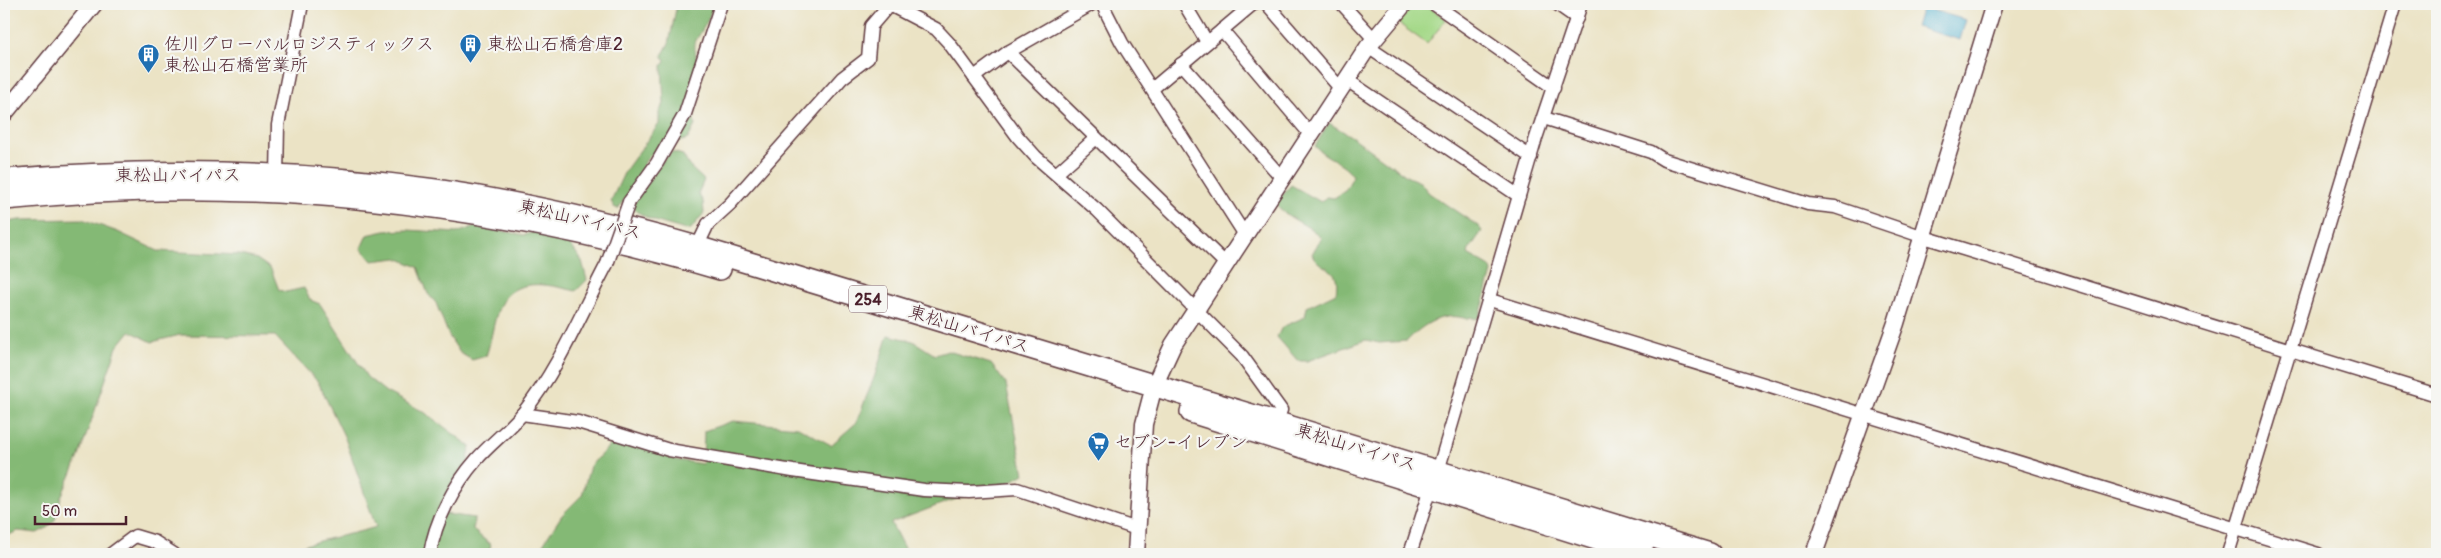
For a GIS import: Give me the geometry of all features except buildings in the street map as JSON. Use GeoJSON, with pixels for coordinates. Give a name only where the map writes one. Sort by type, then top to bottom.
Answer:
{"type":"FeatureCollection","features":[{"type":"Feature","properties":{"kind":"highway","name":"東松山バイパス"},"geometry":{"type":"LineString","coordinates":[[4,180],[216,173],[348,180],[434,190],[512,203],[622,227],[697,247],[1434,480],[1710,554]]}},
{"type":"Feature","properties":{"kind":"highway","name":"東松山バイパス"},"geometry":{"type":"LineString","coordinates":[[4,199],[47,194],[208,189],[276,191],[349,196],[530,222],[695,262],[1152,392],[1276,423],[1644,554]]}},
{"type":"Feature","properties":{"kind":"street"},"geometry":{"type":"LineString","coordinates":[[4,114],[94,4]]}},
{"type":"Feature","properties":{"kind":"street"},"geometry":{"type":"LineString","coordinates":[[276,176],[278,125],[302,4]]}},
{"type":"Feature","properties":{"kind":"street"},"geometry":{"type":"LineString","coordinates":[[430,554],[432,540],[447,504],[475,460],[522,414],[560,360],[607,264],[629,202],[657,163],[685,114],[721,4]]}},
{"type":"Feature","properties":{"kind":"street"},"geometry":{"type":"LineString","coordinates":[[697,247],[708,224],[730,204],[842,78],[868,58],[871,26],[888,4],[936,29],[949,43],[1018,137],[1036,157],[1097,210],[1242,356],[1281,410],[1276,423]]}},
{"type":"Feature","properties":{"kind":"street"},"geometry":{"type":"LineString","coordinates":[[974,77],[1008,52],[1092,4]]}},
{"type":"Feature","properties":{"kind":"street"},"geometry":{"type":"LineString","coordinates":[[1102,4],[1122,43],[1245,235]]}},
{"type":"Feature","properties":{"kind":"street"},"geometry":{"type":"LineString","coordinates":[[1188,4],[1185,5],[1207,42]]}},
{"type":"Feature","properties":{"kind":"street"},"geometry":{"type":"LineString","coordinates":[[1152,88],[1253,4]]}},
{"type":"Feature","properties":{"kind":"street"},"geometry":{"type":"LineString","coordinates":[[1267,4],[1344,84],[1519,196]]}},
{"type":"Feature","properties":{"kind":"street"},"geometry":{"type":"LineString","coordinates":[[1342,4],[1371,43],[1531,158]]}},
{"type":"Feature","properties":{"kind":"street"},"geometry":{"type":"LineString","coordinates":[[1136,554],[1141,450],[1152,392],[1173,345],[1227,266],[1310,134],[1371,43],[1404,4]]}},
{"type":"Feature","properties":{"kind":"street"},"geometry":{"type":"LineString","coordinates":[[1434,4],[1554,88]]}},
{"type":"Feature","properties":{"kind":"street"},"geometry":{"type":"LineString","coordinates":[[1557,4],[1577,18]]}},
{"type":"Feature","properties":{"kind":"street"},"geometry":{"type":"LineString","coordinates":[[1410,554],[1490,300],[1519,196],[1581,4]]}},
{"type":"Feature","properties":{"kind":"street"},"geometry":{"type":"LineString","coordinates":[[1814,554],[1864,416],[1924,237],[1994,4]]}},
{"type":"Feature","properties":{"kind":"street"},"geometry":{"type":"LineString","coordinates":[[2228,554],[2395,4]]}},
{"type":"Feature","properties":{"kind":"street"},"geometry":{"type":"LineString","coordinates":[[1222,30],[1310,134]]}},
{"type":"Feature","properties":{"kind":"street"},"geometry":{"type":"LineString","coordinates":[[1008,52],[1227,266]]}},
{"type":"Feature","properties":{"kind":"street"},"geometry":{"type":"LineString","coordinates":[[1181,64],[1283,179]]}},
{"type":"Feature","properties":{"kind":"street"},"geometry":{"type":"LineString","coordinates":[[1544,118],[1651,152],[1664,160],[1808,204],[1835,207],[1924,237],[2437,396]]}},
{"type":"Feature","properties":{"kind":"street"},"geometry":{"type":"LineString","coordinates":[[1056,174],[1096,138]]}},
{"type":"Feature","properties":{"kind":"street"},"geometry":{"type":"LineString","coordinates":[[1490,300],[2318,554]]}},
{"type":"Feature","properties":{"kind":"street"},"geometry":{"type":"LineString","coordinates":[[522,414],[578,422],[669,450],[793,471],[924,490],[969,492],[1017,489],[1137,529]]}},
{"type":"Feature","properties":{"kind":"street"},"geometry":{"type":"LineString","coordinates":[[111,554],[135,536],[155,542],[174,554]]}},
{"type":"Feature","properties":{"kind":"green space"},"geometry":{"type":"Polygon","coordinates":[[[677,4],[714,4],[708,20],[694,44],[697,61],[692,110],[695,125],[688,139],[664,141],[646,160],[635,184],[618,209],[614,207],[611,201],[625,171],[659,124],[659,112],[664,104],[662,66],[665,61],[662,56],[669,43],[677,4]]]}},
{"type":"Feature","properties":{"kind":"green space"},"geometry":{"type":"Polygon","coordinates":[[[1415,4],[1424,4],[1446,19],[1427,44],[1398,23],[1415,4]]]}},
{"type":"Feature","properties":{"kind":"green space"},"geometry":{"type":"Polygon","coordinates":[[[1329,123],[1354,138],[1408,177],[1420,182],[1429,193],[1478,226],[1482,231],[1468,254],[1490,267],[1492,272],[1480,316],[1476,319],[1470,317],[1467,319],[1458,317],[1442,318],[1427,324],[1407,341],[1379,343],[1366,340],[1307,361],[1298,361],[1277,337],[1282,327],[1305,317],[1307,307],[1336,293],[1337,283],[1333,272],[1320,264],[1312,254],[1321,238],[1284,212],[1276,202],[1291,185],[1321,202],[1326,197],[1334,198],[1345,191],[1353,176],[1345,167],[1315,146],[1329,123]]]}},
{"type":"Feature","properties":{"kind":"green space"},"geometry":{"type":"Polygon","coordinates":[[[672,152],[683,155],[689,166],[704,180],[698,194],[703,201],[704,213],[691,229],[685,230],[649,219],[632,206],[665,158],[672,152]]]}},
{"type":"Feature","properties":{"kind":"green space"},"geometry":{"type":"Polygon","coordinates":[[[82,219],[118,232],[158,251],[240,255],[257,259],[271,269],[279,290],[286,292],[304,288],[310,300],[320,304],[367,377],[386,392],[424,412],[470,446],[468,462],[439,513],[474,518],[473,530],[491,545],[488,554],[284,554],[306,545],[376,527],[345,438],[318,382],[275,336],[180,335],[152,342],[130,331],[117,347],[78,459],[61,497],[55,520],[47,528],[37,533],[18,531],[4,537],[4,223],[19,220],[82,219]]]}},
{"type":"Feature","properties":{"kind":"green space"},"geometry":{"type":"Polygon","coordinates":[[[476,226],[524,235],[541,230],[564,236],[582,261],[587,280],[576,291],[547,285],[528,285],[510,293],[503,300],[497,312],[486,356],[472,360],[460,353],[449,336],[436,303],[428,294],[418,267],[397,258],[372,261],[361,248],[367,235],[385,231],[407,230],[457,233],[476,226]]]}},
{"type":"Feature","properties":{"kind":"green space"},"geometry":{"type":"Polygon","coordinates":[[[888,335],[913,341],[935,355],[948,351],[991,364],[1006,384],[1024,474],[1006,484],[947,502],[891,523],[906,552],[912,554],[556,554],[543,544],[562,515],[582,495],[590,466],[612,443],[645,448],[676,460],[703,464],[704,431],[733,421],[798,427],[831,445],[856,423],[888,335]]]}},
{"type":"Feature","properties":{"kind":"water"},"geometry":{"type":"Polygon","coordinates":[[[1922,7],[1966,20],[1960,40],[1916,27],[1922,7]]]}},
{"type":"Feature","properties":{"kind":"place","name":"東松山石橋倉庫2"},"geometry":{"type":"Point","coordinates":[471,63]}},
{"type":"Feature","properties":{"kind":"place","name":"佐川グローバルロジスティックス 東松山石橋営業所"},"geometry":{"type":"Point","coordinates":[148,73]}},
{"type":"Feature","properties":{"kind":"place","name":"セブン-イレブン"},"geometry":{"type":"Point","coordinates":[1098,461]}}]}
